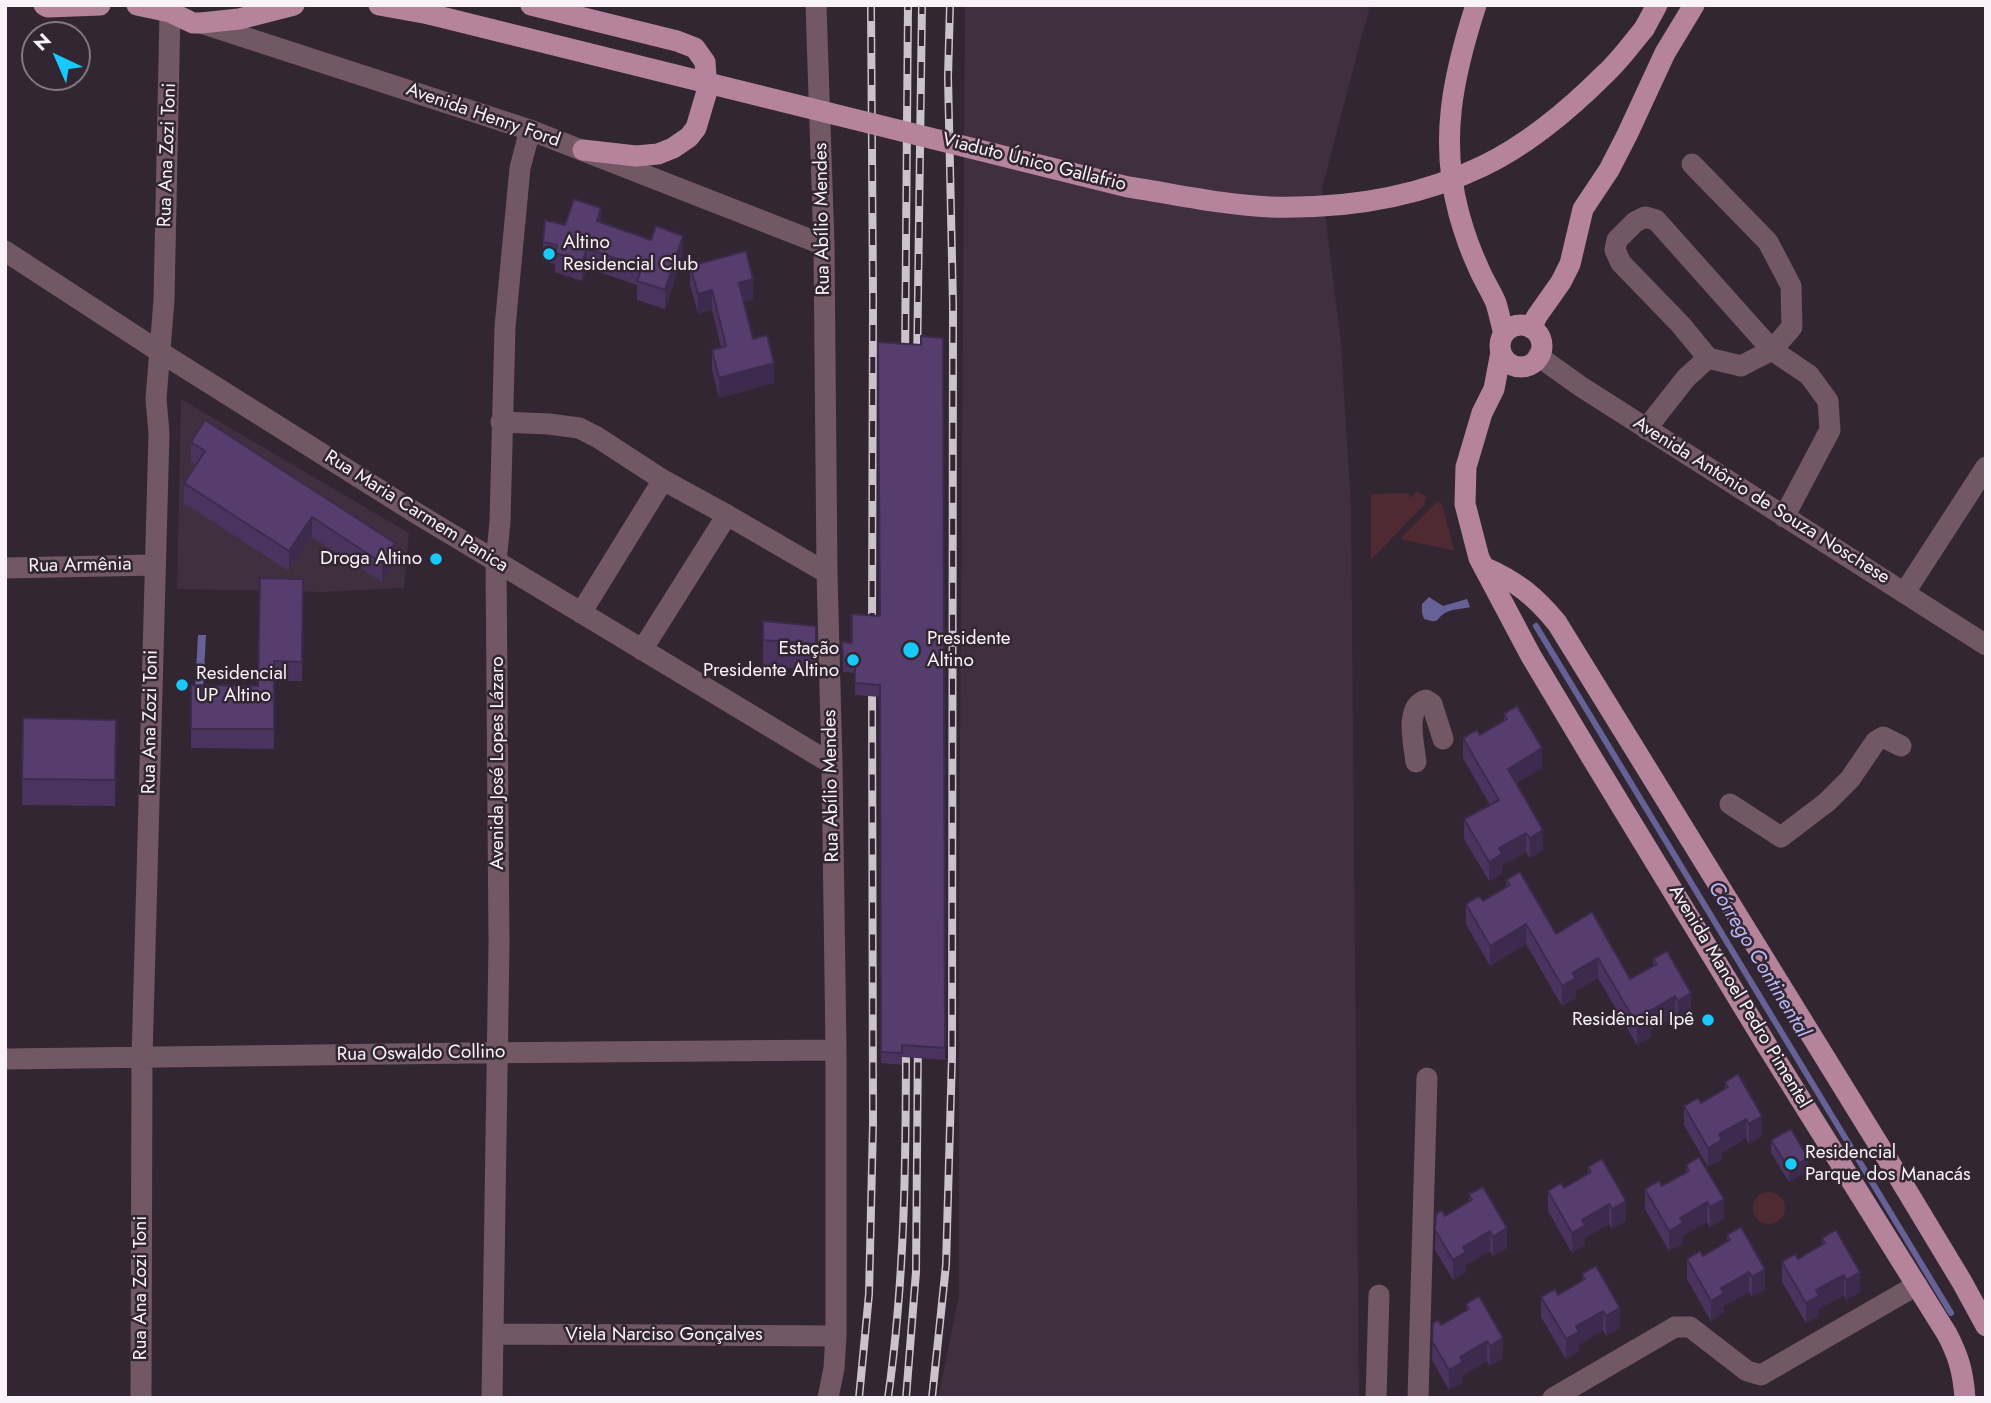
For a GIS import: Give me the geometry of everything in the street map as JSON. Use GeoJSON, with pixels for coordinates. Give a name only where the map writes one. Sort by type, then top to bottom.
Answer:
{"type":"FeatureCollection","features":[{"type":"Feature","properties":{"kind":"main road"},"geometry":{"type":"LineString","coordinates":[[44,5],[100,5]]}},
{"type":"Feature","properties":{"kind":"main road","name":"Avenida Henry Ford"},"geometry":{"type":"LineString","coordinates":[[136,5],[171,9],[197,23]]}},
{"type":"Feature","properties":{"kind":"main road"},"geometry":{"type":"LineString","coordinates":[[197,23],[239,19],[294,5]]}},
{"type":"Feature","properties":{"kind":"main road","name":"Viaduto Único Gallafrio"},"geometry":{"type":"LineString","coordinates":[[379,5],[429,14],[1128,187],[1206,200],[1287,207],[1369,202],[1402,194],[1483,166],[1550,122],[1581,97],[1609,71],[1644,29],[1657,5]]}},
{"type":"Feature","properties":{"kind":"main road"},"geometry":{"type":"LineString","coordinates":[[531,5],[677,41],[695,48],[705,62],[707,91],[696,128],[689,137],[658,154],[636,156],[583,150]]}},
{"type":"Feature","properties":{"kind":"main road"},"geometry":{"type":"LineString","coordinates":[[1476,5],[1463,45],[1452,94],[1449,167],[1459,215],[1478,269],[1514,335]]}},
{"type":"Feature","properties":{"kind":"main road"},"geometry":{"type":"LineString","coordinates":[[1514,335],[1536,332],[1541,344],[1538,356],[1530,364],[1519,367],[1508,362],[1514,335],[1537,316],[1561,282],[1570,264],[1583,209],[1609,170],[1665,53],[1694,5]]}},
{"type":"Feature","properties":{"kind":"main road","name":"Avenida Manoel Pedro Pimentel"},"geometry":{"type":"LineString","coordinates":[[1514,335],[1482,414],[1466,467],[1465,504],[1475,545],[1484,567],[1531,656],[1592,758],[1955,1350],[1964,1375],[1965,1398]]}},
{"type":"Feature","properties":{"kind":"main road","name":"Avenida Manoel Pedro Pimentel"},"geometry":{"type":"LineString","coordinates":[[1494,389],[1519,367]]}},
{"type":"Feature","properties":{"kind":"main road","name":"Avenida Manoel Pedro Pimentel"},"geometry":{"type":"LineString","coordinates":[[1484,567],[1533,595],[1564,635],[1906,1188],[1986,1326]]}},
{"type":"Feature","properties":{"kind":"main road"},"geometry":{"type":"LineString","coordinates":[[1501,599],[1533,595]]}},
{"type":"Feature","properties":{"kind":"street","name":"Rua Abílio Mendes"},"geometry":{"type":"LineString","coordinates":[[816,5],[824,245],[836,1050],[836,1336],[834,1368],[828,1398]]}},
{"type":"Feature","properties":{"kind":"street","name":"Rua Ana Zozi Toni"},"geometry":{"type":"LineString","coordinates":[[141,1398],[142,1059],[159,433],[156,399],[164,300],[171,9]]}},
{"type":"Feature","properties":{"kind":"street"},"geometry":{"type":"LineString","coordinates":[[171,46],[197,23]]}},
{"type":"Feature","properties":{"kind":"street","name":"Avenida Henry Ford"},"geometry":{"type":"LineString","coordinates":[[197,23],[530,130],[824,245]]}},
{"type":"Feature","properties":{"kind":"street","name":"Avenida José Lopes Lázaro"},"geometry":{"type":"LineString","coordinates":[[492,1398],[499,944],[496,562],[500,522],[505,327],[520,168],[530,130]]}},
{"type":"Feature","properties":{"kind":"street"},"geometry":{"type":"LineString","coordinates":[[1692,163],[1768,242],[1791,286],[1792,327],[1772,350],[1741,366],[1708,358],[1681,325],[1621,263],[1615,250],[1617,240],[1634,222],[1645,217],[1656,220],[1772,350],[1809,375],[1828,401],[1830,430],[1784,517]]}},
{"type":"Feature","properties":{"kind":"street","name":"Rua Maria Carmem Panica"},"geometry":{"type":"LineString","coordinates":[[5,251],[160,352],[496,562],[832,764]]}},
{"type":"Feature","properties":{"kind":"street","name":"Avenida Antônio de Souza Noschese"},"geometry":{"type":"LineString","coordinates":[[1538,356],[1580,387],[1986,645]]}},
{"type":"Feature","properties":{"kind":"street"},"geometry":{"type":"LineString","coordinates":[[1646,429],[1686,378],[1708,358]]}},
{"type":"Feature","properties":{"kind":"street"},"geometry":{"type":"LineString","coordinates":[[501,422],[579,428],[663,480],[827,573]]}},
{"type":"Feature","properties":{"kind":"street"},"geometry":{"type":"LineString","coordinates":[[1905,592],[1986,467]]}},
{"type":"Feature","properties":{"kind":"street"},"geometry":{"type":"LineString","coordinates":[[581,612],[663,480]]}},
{"type":"Feature","properties":{"kind":"street"},"geometry":{"type":"LineString","coordinates":[[642,650],[727,515]]}},
{"type":"Feature","properties":{"kind":"street","name":"Rua Armênia"},"geometry":{"type":"LineString","coordinates":[[5,568],[155,565]]}},
{"type":"Feature","properties":{"kind":"street"},"geometry":{"type":"LineString","coordinates":[[1416,762],[1413,720],[1415,709],[1421,701],[1426,700],[1432,704],[1443,739]]}},
{"type":"Feature","properties":{"kind":"street"},"geometry":{"type":"LineString","coordinates":[[1730,804],[1781,837],[1827,802],[1850,779],[1876,740],[1883,737],[1901,746]]}},
{"type":"Feature","properties":{"kind":"street","name":"Rua Oswaldo Collino"},"geometry":{"type":"LineString","coordinates":[[5,1059],[836,1050]]}},
{"type":"Feature","properties":{"kind":"street"},"geometry":{"type":"LineString","coordinates":[[1418,1398],[1427,1078]]}},
{"type":"Feature","properties":{"kind":"street"},"geometry":{"type":"LineString","coordinates":[[1553,1398],[1675,1327],[1690,1327],[1747,1371],[1761,1375],[1917,1285]]}},
{"type":"Feature","properties":{"kind":"street"},"geometry":{"type":"LineString","coordinates":[[1376,1398],[1379,1295]]}},
{"type":"Feature","properties":{"kind":"street","name":"Viela Narciso Gonçalves"},"geometry":{"type":"LineString","coordinates":[[493,1334],[836,1336]]}},
{"type":"Feature","properties":{"kind":"shaded area"},"geometry":{"type":"Polygon","coordinates":[[[965,5],[1370,5],[1322,188],[1341,343],[1351,505],[1359,1398],[938,1398],[959,1295],[965,5]]]}},
{"type":"Feature","properties":{"kind":"shaded area"},"geometry":{"type":"Polygon","coordinates":[[[181,399],[409,533],[404,588],[322,592],[177,589],[181,399]]]}},
{"type":"Feature","properties":{"kind":"shaded area"},"geometry":{"type":"Polygon","coordinates":[[[1417,491],[1426,497],[1424,505],[1371,560],[1371,494],[1408,493],[1410,498],[1417,491]]]}},
{"type":"Feature","properties":{"kind":"shaded area"},"geometry":{"type":"Polygon","coordinates":[[[1438,501],[1442,504],[1454,550],[1400,539],[1438,501]]]}},
{"type":"Feature","properties":{"kind":"shaded area"},"geometry":{"type":"Polygon","coordinates":[[[1429,597],[1443,606],[1467,599],[1470,607],[1445,613],[1437,621],[1424,619],[1422,604],[1429,597]]]}},
{"type":"Feature","properties":{"kind":"shaded area"},"geometry":{"type":"Polygon","coordinates":[[[198,635],[206,635],[203,691],[195,690],[198,635]]]}},
{"type":"Feature","properties":{"kind":"shaded area"},"geometry":{"type":"Polygon","coordinates":[[[1769,1192],[1780,1197],[1785,1208],[1780,1219],[1769,1224],[1758,1219],[1753,1208],[1758,1197],[1769,1192]]]}},
{"type":"Feature","properties":{"kind":"building"},"geometry":{"type":"Polygon","coordinates":[[[574,199],[601,208],[597,221],[651,240],[656,226],[683,236],[665,290],[637,281],[642,267],[587,249],[582,262],[555,253],[557,245],[543,242],[545,220],[565,225],[574,199]]]}},
{"type":"Feature","properties":{"kind":"building"},"geometry":{"type":"Polygon","coordinates":[[[746,251],[753,279],[739,283],[753,339],[767,335],[774,363],[719,378],[712,350],[726,346],[712,290],[698,294],[690,266],[746,251]]]}},
{"type":"Feature","properties":{"kind":"building"},"geometry":{"type":"Polygon","coordinates":[[[921,336],[943,338],[945,1048],[902,1045],[902,1053],[881,1052],[880,685],[855,683],[855,661],[843,660],[842,642],[852,643],[852,614],[880,616],[878,342],[921,345],[921,336]]]}},
{"type":"Feature","properties":{"kind":"building"},"geometry":{"type":"Polygon","coordinates":[[[205,420],[395,543],[382,563],[312,517],[289,551],[184,483],[205,451],[191,442],[205,420]]]}},
{"type":"Feature","properties":{"kind":"building"},"geometry":{"type":"Polygon","coordinates":[[[260,578],[303,579],[302,662],[274,661],[274,729],[191,729],[191,685],[258,686],[260,578]]]}},
{"type":"Feature","properties":{"kind":"building"},"geometry":{"type":"Polygon","coordinates":[[[763,621],[816,626],[816,644],[763,640],[763,621]]]}},
{"type":"Feature","properties":{"kind":"building"},"geometry":{"type":"Polygon","coordinates":[[[1517,706],[1542,748],[1508,769],[1543,830],[1530,838],[1526,833],[1499,848],[1502,854],[1489,862],[1464,819],[1499,800],[1463,738],[1477,730],[1480,735],[1507,719],[1504,714],[1517,706]]]}},
{"type":"Feature","properties":{"kind":"building"},"geometry":{"type":"Polygon","coordinates":[[[23,718],[116,720],[115,780],[22,779],[23,718]]]}},
{"type":"Feature","properties":{"kind":"building"},"geometry":{"type":"Polygon","coordinates":[[[1520,872],[1556,934],[1592,912],[1630,979],[1657,964],[1653,959],[1667,951],[1691,993],[1678,1001],[1675,996],[1648,1012],[1651,1017],[1637,1025],[1598,958],[1572,973],[1576,978],[1562,986],[1526,924],[1490,946],[1466,904],[1479,896],[1483,901],[1510,885],[1506,880],[1520,872]]]}},
{"type":"Feature","properties":{"kind":"building"},"geometry":{"type":"Polygon","coordinates":[[[1738,1074],[1762,1116],[1749,1124],[1746,1119],[1719,1134],[1722,1140],[1708,1148],[1684,1106],[1698,1098],[1701,1103],[1728,1087],[1725,1082],[1738,1074]]]}},
{"type":"Feature","properties":{"kind":"building"},"geometry":{"type":"Polygon","coordinates":[[[1791,1129],[1808,1158],[1789,1169],[1771,1140],[1791,1129]]]}},
{"type":"Feature","properties":{"kind":"building"},"geometry":{"type":"Polygon","coordinates":[[[1699,1157],[1724,1199],[1710,1207],[1707,1202],[1680,1218],[1683,1223],[1669,1231],[1645,1189],[1659,1181],[1662,1186],[1689,1171],[1686,1165],[1699,1157]]]}},
{"type":"Feature","properties":{"kind":"building"},"geometry":{"type":"Polygon","coordinates":[[[1602,1159],[1626,1201],[1612,1209],[1609,1204],[1582,1220],[1585,1225],[1572,1233],[1548,1191],[1561,1183],[1564,1188],[1591,1172],[1588,1167],[1602,1159]]]}},
{"type":"Feature","properties":{"kind":"building"},"geometry":{"type":"Polygon","coordinates":[[[1483,1187],[1507,1228],[1493,1237],[1490,1231],[1463,1247],[1466,1252],[1453,1260],[1435,1230],[1436,1214],[1442,1210],[1445,1216],[1472,1200],[1469,1194],[1483,1187]]]}},
{"type":"Feature","properties":{"kind":"building"},"geometry":{"type":"Polygon","coordinates":[[[1741,1227],[1765,1269],[1752,1277],[1749,1272],[1721,1288],[1724,1293],[1711,1301],[1687,1259],[1700,1251],[1703,1256],[1730,1240],[1727,1235],[1741,1227]]]}},
{"type":"Feature","properties":{"kind":"building"},"geometry":{"type":"Polygon","coordinates":[[[1836,1230],[1860,1272],[1846,1280],[1844,1275],[1816,1290],[1819,1296],[1806,1303],[1782,1262],[1795,1254],[1798,1259],[1825,1243],[1822,1238],[1836,1230]]]}},
{"type":"Feature","properties":{"kind":"building"},"geometry":{"type":"Polygon","coordinates":[[[1596,1266],[1620,1308],[1606,1316],[1603,1311],[1576,1326],[1579,1332],[1566,1339],[1541,1297],[1555,1289],[1558,1295],[1585,1279],[1582,1274],[1596,1266]]]}},
{"type":"Feature","properties":{"kind":"building"},"geometry":{"type":"Polygon","coordinates":[[[1479,1296],[1503,1338],[1490,1346],[1487,1341],[1460,1357],[1463,1362],[1449,1370],[1432,1341],[1433,1323],[1438,1320],[1441,1325],[1469,1309],[1466,1304],[1479,1296]]]}},
{"type":"Feature","properties":{"kind":"waterway","name":"Córrego Continental"},"geometry":{"type":"LineString","coordinates":[[1536,626],[1951,1313]]}},
{"type":"Feature","properties":{"kind":"railway"},"geometry":{"type":"LineString","coordinates":[[871,5],[872,635]]}},
{"type":"Feature","properties":{"kind":"railway"},"geometry":{"type":"LineString","coordinates":[[905,362],[908,5]]}},
{"type":"Feature","properties":{"kind":"railway"},"geometry":{"type":"LineString","coordinates":[[917,366],[922,5]]}},
{"type":"Feature","properties":{"kind":"railway"},"geometry":{"type":"LineString","coordinates":[[932,1398],[946,1265],[952,1057],[953,304],[948,77],[950,5]]}},
{"type":"Feature","properties":{"kind":"railway"},"geometry":{"type":"LineString","coordinates":[[859,1398],[869,1294],[873,1124],[872,677]]}},
{"type":"Feature","properties":{"kind":"railway"},"geometry":{"type":"LineString","coordinates":[[888,1398],[901,1263],[906,1038]]}},
{"type":"Feature","properties":{"kind":"railway"},"geometry":{"type":"LineString","coordinates":[[906,1398],[916,1272],[918,1038]]}},
{"type":"Feature","properties":{"kind":"place","name":"Altino Residencial Club"},"geometry":{"type":"Point","coordinates":[549,254]}},
{"type":"Feature","properties":{"kind":"place","name":"Droga Altino"},"geometry":{"type":"Point","coordinates":[436,559]}},
{"type":"Feature","properties":{"kind":"place","name":"Presidente Altino"},"geometry":{"type":"Point","coordinates":[911,650]}},
{"type":"Feature","properties":{"kind":"place","name":"Estação Presidente Altino"},"geometry":{"type":"Point","coordinates":[853,660]}},
{"type":"Feature","properties":{"kind":"place","name":"Residencial UP Altino"},"geometry":{"type":"Point","coordinates":[182,685]}},
{"type":"Feature","properties":{"kind":"place","name":"Residêncial Ipê"},"geometry":{"type":"Point","coordinates":[1708,1020]}},
{"type":"Feature","properties":{"kind":"place","name":"Residencial Parque dos Manacás"},"geometry":{"type":"Point","coordinates":[1791,1164]}}]}
